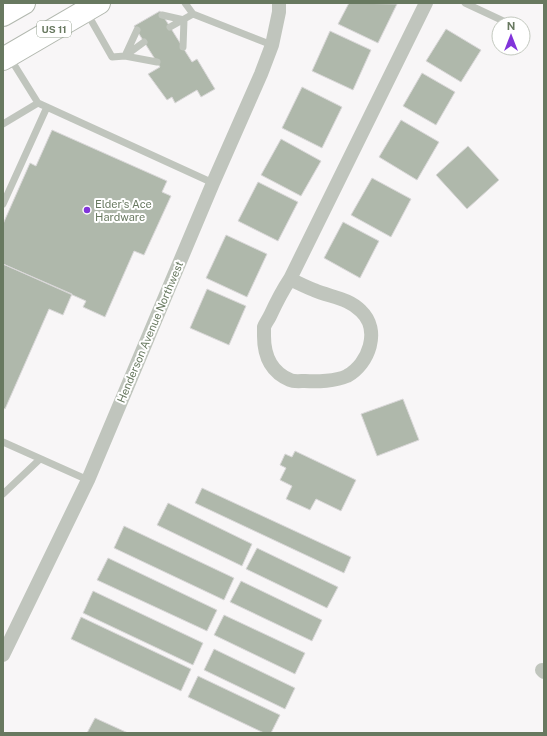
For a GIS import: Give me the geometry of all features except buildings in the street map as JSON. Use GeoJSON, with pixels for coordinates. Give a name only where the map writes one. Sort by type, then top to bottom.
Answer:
{"type":"FeatureCollection","features":[{"type":"Feature","properties":{"kind":"main road","name":"US 11"},"geometry":{"type":"LineString","coordinates":[[6,57],[92,7]]}},
{"type":"Feature","properties":{"kind":"street","name":"Henderson Avenue Northwest"},"geometry":{"type":"LineString","coordinates":[[3,655],[88,480],[213,183],[261,74],[272,45],[279,12],[279,3]]}},
{"type":"Feature","properties":{"kind":"street"},"geometry":{"type":"LineString","coordinates":[[290,279],[350,304],[362,311],[368,321],[371,330],[369,351],[360,365],[347,376],[328,381],[292,381],[282,376],[268,360],[264,347],[264,327],[279,296],[290,279],[426,3]]}},
{"type":"Feature","properties":{"kind":"lane"},"geometry":{"type":"LineString","coordinates":[[185,3],[193,14],[272,45]]}},
{"type":"Feature","properties":{"kind":"lane"},"geometry":{"type":"LineString","coordinates":[[465,3],[493,16]]}},
{"type":"Feature","properties":{"kind":"lane"},"geometry":{"type":"LineString","coordinates":[[92,7],[112,57],[125,56],[157,62]]}},
{"type":"Feature","properties":{"kind":"lane"},"geometry":{"type":"LineString","coordinates":[[170,28],[193,14]]}},
{"type":"Feature","properties":{"kind":"lane"},"geometry":{"type":"LineString","coordinates":[[162,15],[184,20]]}},
{"type":"Feature","properties":{"kind":"lane"},"geometry":{"type":"LineString","coordinates":[[183,47],[184,20]]}},
{"type":"Feature","properties":{"kind":"lane"},"geometry":{"type":"LineString","coordinates":[[125,56],[137,30]]}},
{"type":"Feature","properties":{"kind":"lane"},"geometry":{"type":"LineString","coordinates":[[125,56],[144,42]]}},
{"type":"Feature","properties":{"kind":"lane"},"geometry":{"type":"LineString","coordinates":[[6,57],[38,103],[213,183]]}},
{"type":"Feature","properties":{"kind":"lane"},"geometry":{"type":"LineString","coordinates":[[3,124],[38,103]]}},
{"type":"Feature","properties":{"kind":"lane"},"geometry":{"type":"LineString","coordinates":[[3,204],[47,107]]}},
{"type":"Feature","properties":{"kind":"lane"},"geometry":{"type":"LineString","coordinates":[[3,442],[88,480]]}},
{"type":"Feature","properties":{"kind":"lane"},"geometry":{"type":"LineString","coordinates":[[3,494],[40,459]]}},
{"type":"Feature","properties":{"kind":"place","name":"Elder's Ace Hardware"},"geometry":{"type":"Point","coordinates":[87,210]}}]}
